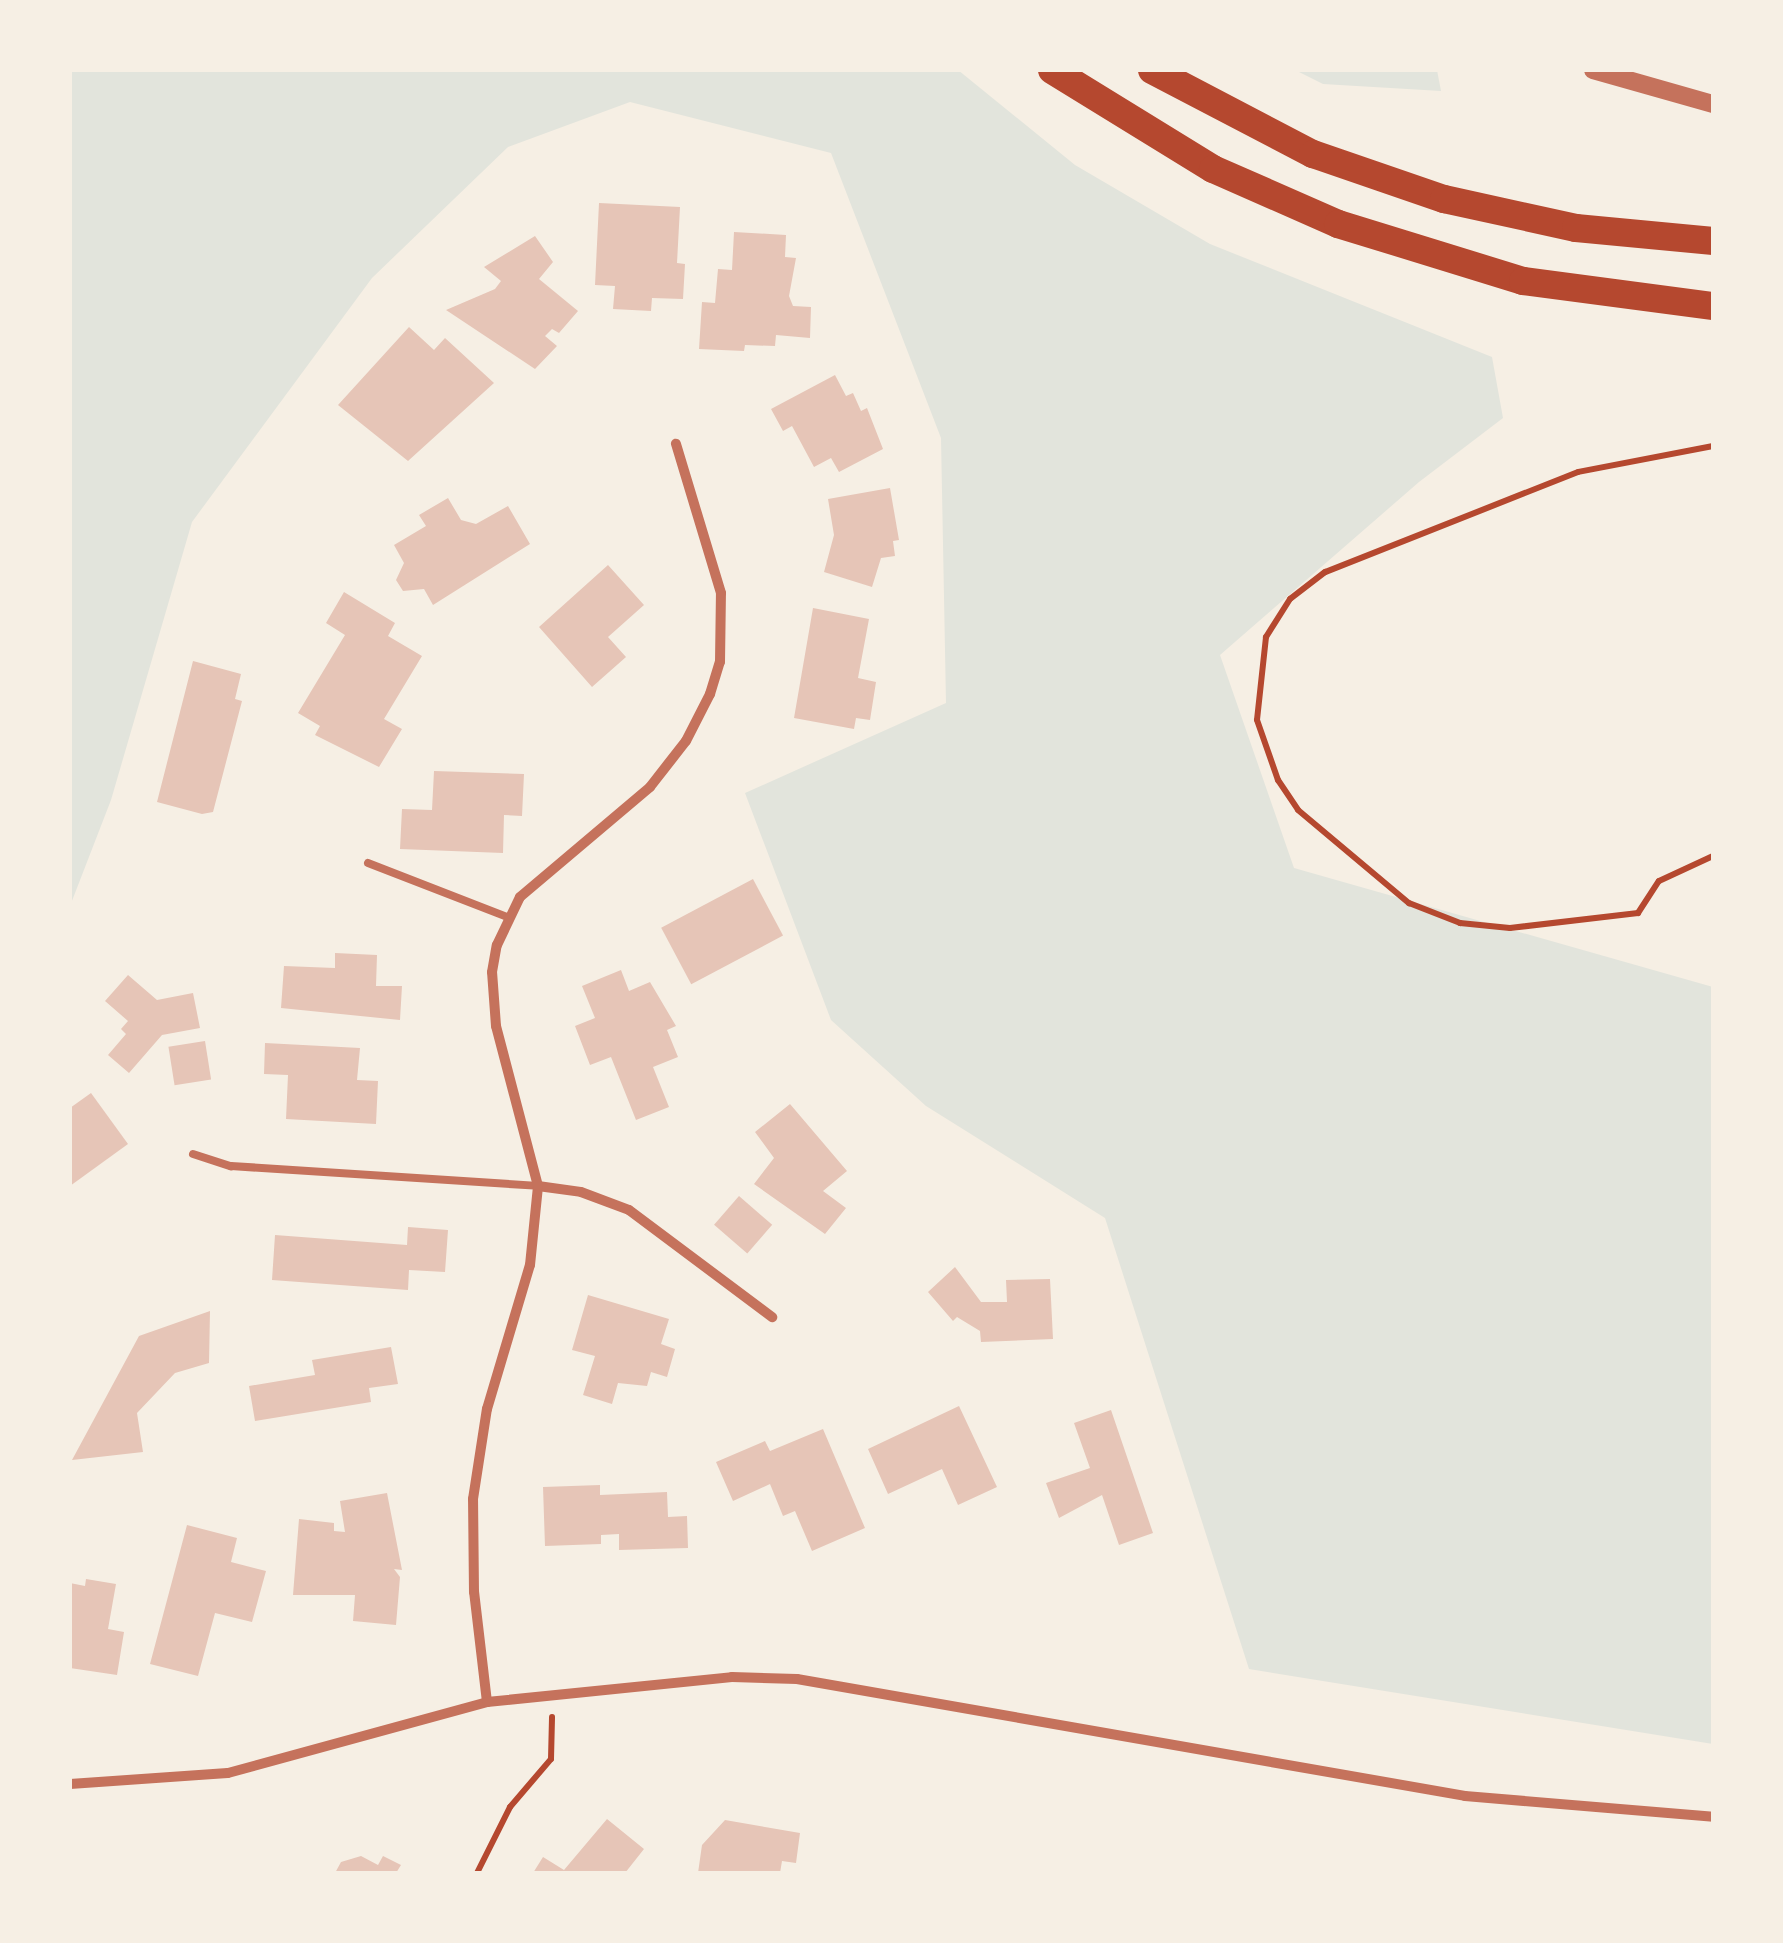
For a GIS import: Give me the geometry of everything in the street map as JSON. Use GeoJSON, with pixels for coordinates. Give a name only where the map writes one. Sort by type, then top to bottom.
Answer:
{"type":"FeatureCollection","features":[{"type":"Feature","properties":{"kind":"highway"},"geometry":{"type":"LineString","coordinates":[[1052,70],[1213,169],[1338,224],[1523,281],[1713,306]]}},
{"type":"Feature","properties":{"kind":"highway"},"geometry":{"type":"LineString","coordinates":[[1152,70],[1313,154],[1444,199],[1576,228],[1713,241]]}},
{"type":"Feature","properties":{"kind":"street"},"geometry":{"type":"LineString","coordinates":[[1594,70],[1713,104]]}},
{"type":"Feature","properties":{"kind":"street"},"geometry":{"type":"LineString","coordinates":[[487,1702],[474,1592],[473,1499],[487,1409],[530,1265],[538,1186],[492,1000],[497,945],[507,917],[534,880],[650,787],[686,742],[710,694],[720,662],[721,593],[676,444]]}},
{"type":"Feature","properties":{"kind":"street"},"geometry":{"type":"LineString","coordinates":[[538,1186],[608,1199],[629,1210],[772,1317]]}},
{"type":"Feature","properties":{"kind":"street"},"geometry":{"type":"LineString","coordinates":[[70,1784],[228,1773],[487,1702],[714,1678],[797,1679],[1465,1796],[1713,1817]]}},
{"type":"Feature","properties":{"kind":"lane"},"geometry":{"type":"LineString","coordinates":[[368,864],[507,917]]}},
{"type":"Feature","properties":{"kind":"lane"},"geometry":{"type":"LineString","coordinates":[[193,1154],[231,1166],[538,1186]]}},
{"type":"Feature","properties":{"kind":"path"},"geometry":{"type":"LineString","coordinates":[[1713,446],[1578,472],[1371,548],[1290,599],[1266,638],[1257,720],[1263,747],[1298,810],[1410,903],[1460,923],[1510,928],[1638,913],[1659,881],[1713,856]]}},
{"type":"Feature","properties":{"kind":"path"},"geometry":{"type":"LineString","coordinates":[[477,1873],[510,1807],[551,1759],[550,1693]]}},
{"type":"Feature","properties":{"kind":"shaded area"},"geometry":{"type":"Polygon","coordinates":[[[70,70],[958,70],[1075,165],[1210,244],[1492,357],[1503,418],[1419,482],[1220,655],[1294,868],[1713,987],[1713,1744],[1249,1669],[1105,1218],[926,1106],[831,1020],[745,793],[946,703],[941,438],[831,153],[630,102],[508,147],[372,278],[192,522],[111,800],[70,906],[70,70]]]}},
{"type":"Feature","properties":{"kind":"shaded area"},"geometry":{"type":"Polygon","coordinates":[[[1295,70],[1437,70],[1441,91],[1323,84],[1295,70]]]}},
{"type":"Feature","properties":{"kind":"building"},"geometry":{"type":"Polygon","coordinates":[[[599,203],[680,207],[677,263],[685,264],[683,299],[652,298],[651,311],[613,309],[615,286],[595,285],[599,203]]]}},
{"type":"Feature","properties":{"kind":"building"},"geometry":{"type":"Polygon","coordinates":[[[734,232],[786,235],[785,257],[796,258],[789,296],[793,306],[811,307],[810,338],[776,335],[775,346],[745,345],[744,351],[699,349],[702,302],[715,303],[718,269],[732,270],[734,232]]]}},
{"type":"Feature","properties":{"kind":"building"},"geometry":{"type":"Polygon","coordinates":[[[535,236],[553,262],[539,279],[578,311],[559,333],[552,329],[545,336],[557,346],[535,369],[446,310],[495,289],[501,281],[484,267],[535,236]]]}},
{"type":"Feature","properties":{"kind":"building"},"geometry":{"type":"Polygon","coordinates":[[[409,327],[434,350],[445,338],[494,383],[408,461],[338,405],[409,327]]]}},
{"type":"Feature","properties":{"kind":"building"},"geometry":{"type":"Polygon","coordinates":[[[835,375],[846,396],[853,393],[861,411],[867,408],[883,449],[839,472],[831,458],[814,467],[792,426],[783,431],[771,409],[835,375]]]}},
{"type":"Feature","properties":{"kind":"building"},"geometry":{"type":"Polygon","coordinates":[[[890,488],[899,540],[893,541],[895,556],[881,558],[872,587],[824,572],[834,535],[828,499],[890,488]]]}},
{"type":"Feature","properties":{"kind":"building"},"geometry":{"type":"Polygon","coordinates":[[[448,498],[461,520],[476,524],[508,506],[530,544],[433,605],[424,589],[403,591],[396,580],[404,563],[394,545],[426,526],[419,515],[448,498]]]}},
{"type":"Feature","properties":{"kind":"building"},"geometry":{"type":"Polygon","coordinates":[[[608,565],[644,605],[608,637],[626,657],[592,687],[539,627],[608,565]]]}},
{"type":"Feature","properties":{"kind":"building"},"geometry":{"type":"Polygon","coordinates":[[[344,592],[395,623],[388,636],[422,656],[384,719],[402,729],[379,767],[315,735],[320,726],[298,713],[345,635],[326,623],[344,592]]]}},
{"type":"Feature","properties":{"kind":"building"},"geometry":{"type":"Polygon","coordinates":[[[813,608],[869,619],[858,678],[876,682],[870,720],[856,718],[854,729],[794,718],[813,608]]]}},
{"type":"Feature","properties":{"kind":"building"},"geometry":{"type":"Polygon","coordinates":[[[193,661],[241,674],[235,699],[242,701],[213,812],[202,814],[157,802],[193,661]]]}},
{"type":"Feature","properties":{"kind":"building"},"geometry":{"type":"Polygon","coordinates":[[[434,771],[524,774],[522,816],[504,815],[503,853],[400,849],[402,809],[432,810],[434,771]]]}},
{"type":"Feature","properties":{"kind":"building"},"geometry":{"type":"Polygon","coordinates":[[[753,879],[783,936],[691,984],[661,928],[753,879]]]}},
{"type":"Feature","properties":{"kind":"building"},"geometry":{"type":"Polygon","coordinates":[[[335,953],[377,955],[376,986],[402,986],[400,1020],[281,1008],[284,966],[335,968],[335,953]]]}},
{"type":"Feature","properties":{"kind":"building"},"geometry":{"type":"Polygon","coordinates":[[[621,970],[629,991],[650,982],[676,1026],[667,1030],[678,1057],[653,1067],[669,1107],[636,1120],[611,1057],[590,1065],[575,1026],[595,1018],[582,986],[621,970]]]}},
{"type":"Feature","properties":{"kind":"building"},"geometry":{"type":"Polygon","coordinates":[[[128,975],[157,1000],[193,993],[200,1028],[162,1035],[129,1073],[108,1055],[126,1034],[121,1029],[128,1021],[105,1001],[128,975]]]}},
{"type":"Feature","properties":{"kind":"building"},"geometry":{"type":"Polygon","coordinates":[[[205,1041],[211,1080],[175,1085],[168,1047],[205,1041]]]}},
{"type":"Feature","properties":{"kind":"building"},"geometry":{"type":"Polygon","coordinates":[[[265,1043],[360,1048],[357,1080],[378,1081],[376,1124],[286,1119],[288,1075],[264,1074],[265,1043]]]}},
{"type":"Feature","properties":{"kind":"building"},"geometry":{"type":"Polygon","coordinates":[[[91,1093],[128,1144],[70,1186],[70,1108],[91,1093]]]}},
{"type":"Feature","properties":{"kind":"building"},"geometry":{"type":"Polygon","coordinates":[[[790,1104],[847,1171],[823,1191],[846,1208],[825,1234],[754,1184],[774,1158],[755,1132],[790,1104]]]}},
{"type":"Feature","properties":{"kind":"building"},"geometry":{"type":"Polygon","coordinates":[[[739,1196],[772,1225],[747,1254],[714,1225],[739,1196]]]}},
{"type":"Feature","properties":{"kind":"building"},"geometry":{"type":"Polygon","coordinates":[[[408,1227],[448,1230],[445,1272],[409,1270],[408,1290],[272,1280],[275,1235],[407,1245],[408,1227]]]}},
{"type":"Feature","properties":{"kind":"building"},"geometry":{"type":"Polygon","coordinates":[[[955,1267],[981,1302],[1007,1302],[1006,1280],[1050,1279],[1053,1339],[981,1342],[980,1331],[957,1317],[953,1321],[928,1292],[955,1267]]]}},
{"type":"Feature","properties":{"kind":"building"},"geometry":{"type":"Polygon","coordinates":[[[588,1295],[669,1319],[661,1344],[675,1349],[667,1377],[651,1372],[647,1386],[618,1383],[612,1404],[583,1395],[595,1356],[572,1350],[588,1295]]]}},
{"type":"Feature","properties":{"kind":"building"},"geometry":{"type":"Polygon","coordinates":[[[210,1311],[209,1363],[175,1373],[137,1413],[143,1452],[72,1460],[139,1336],[210,1311]]]}},
{"type":"Feature","properties":{"kind":"building"},"geometry":{"type":"Polygon","coordinates":[[[391,1347],[398,1384],[369,1388],[371,1402],[255,1421],[249,1386],[315,1375],[312,1360],[391,1347]]]}},
{"type":"Feature","properties":{"kind":"building"},"geometry":{"type":"Polygon","coordinates":[[[959,1406],[997,1487],[958,1505],[942,1469],[888,1494],[868,1449],[959,1406]]]}},
{"type":"Feature","properties":{"kind":"building"},"geometry":{"type":"Polygon","coordinates":[[[1111,1410],[1153,1533],[1119,1545],[1102,1495],[1059,1518],[1046,1483],[1090,1468],[1074,1423],[1111,1410]]]}},
{"type":"Feature","properties":{"kind":"building"},"geometry":{"type":"Polygon","coordinates":[[[823,1429],[865,1528],[812,1551],[795,1511],[783,1516],[770,1484],[733,1501],[716,1462],[765,1441],[770,1451],[823,1429]]]}},
{"type":"Feature","properties":{"kind":"building"},"geometry":{"type":"Polygon","coordinates":[[[600,1485],[600,1495],[667,1492],[668,1517],[687,1516],[688,1548],[619,1550],[619,1534],[601,1535],[601,1544],[545,1546],[543,1487],[600,1485]]]}},
{"type":"Feature","properties":{"kind":"building"},"geometry":{"type":"Polygon","coordinates":[[[387,1493],[402,1570],[394,1569],[400,1577],[396,1625],[353,1621],[355,1595],[293,1595],[299,1519],[334,1523],[334,1531],[345,1532],[340,1501],[387,1493]]]}},
{"type":"Feature","properties":{"kind":"building"},"geometry":{"type":"Polygon","coordinates":[[[187,1525],[237,1538],[231,1562],[266,1571],[252,1622],[215,1613],[198,1676],[150,1664],[187,1525]]]}},
{"type":"Feature","properties":{"kind":"building"},"geometry":{"type":"Polygon","coordinates":[[[86,1579],[116,1584],[108,1629],[124,1632],[117,1675],[70,1668],[70,1583],[85,1586],[86,1579]]]}},
{"type":"Feature","properties":{"kind":"building"},"geometry":{"type":"Polygon","coordinates":[[[607,1819],[644,1849],[625,1873],[533,1873],[543,1857],[564,1870],[607,1819]]]}},
{"type":"Feature","properties":{"kind":"building"},"geometry":{"type":"Polygon","coordinates":[[[725,1820],[800,1833],[796,1863],[782,1861],[780,1873],[698,1873],[702,1845],[725,1820]]]}},
{"type":"Feature","properties":{"kind":"building"},"geometry":{"type":"Polygon","coordinates":[[[361,1856],[378,1865],[383,1856],[401,1865],[396,1873],[335,1873],[341,1862],[361,1856]]]}}]}
